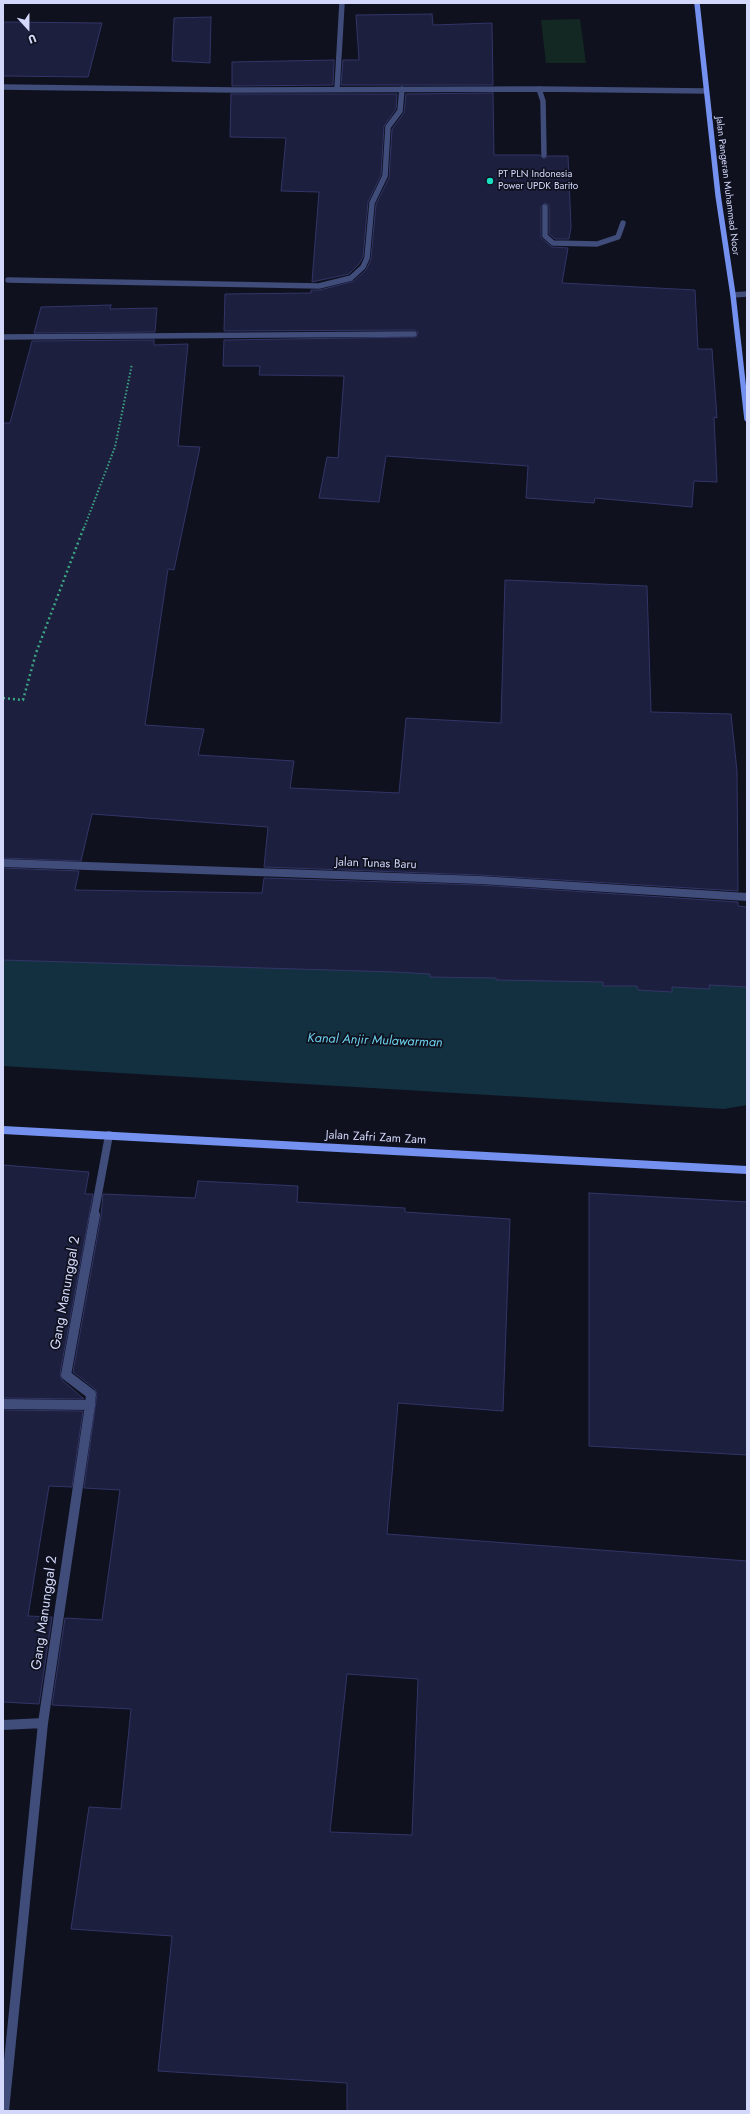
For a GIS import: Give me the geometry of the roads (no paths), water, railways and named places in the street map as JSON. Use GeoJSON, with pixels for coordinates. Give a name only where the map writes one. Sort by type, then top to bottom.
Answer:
{"type":"FeatureCollection","features":[{"type":"Feature","properties":{"kind":"main road","name":"Jalan Pangeran Muhammad Noor"},"geometry":{"type":"LineString","coordinates":[[697,3],[718,195],[733,295],[747,419]]}},
{"type":"Feature","properties":{"kind":"main road","name":"Jalan Zafri Zam Zam"},"geometry":{"type":"LineString","coordinates":[[3,1130],[747,1170]]}},
{"type":"Feature","properties":{"kind":"street"},"geometry":{"type":"LineString","coordinates":[[337,89],[342,3]]}},
{"type":"Feature","properties":{"kind":"street"},"geometry":{"type":"LineString","coordinates":[[3,88],[235,90],[539,89],[706,91]]}},
{"type":"Feature","properties":{"kind":"street"},"geometry":{"type":"LineString","coordinates":[[8,280],[319,286],[351,278],[362,267],[367,258],[372,203],[385,176],[388,127],[400,111],[402,89]]}},
{"type":"Feature","properties":{"kind":"street"},"geometry":{"type":"LineString","coordinates":[[539,89],[543,101],[544,155]]}},
{"type":"Feature","properties":{"kind":"street"},"geometry":{"type":"LineString","coordinates":[[545,207],[544,236],[553,244],[597,244],[618,237],[623,223]]}},
{"type":"Feature","properties":{"kind":"street"},"geometry":{"type":"LineString","coordinates":[[733,295],[747,294]]}},
{"type":"Feature","properties":{"kind":"street"},"geometry":{"type":"LineString","coordinates":[[3,337],[414,334]]}},
{"type":"Feature","properties":{"kind":"street","name":"Jalan Tunas Baru"},"geometry":{"type":"LineString","coordinates":[[3,863],[480,880],[747,897]]}},
{"type":"Feature","properties":{"kind":"street","name":"Gang Manunggal 2"},"geometry":{"type":"LineString","coordinates":[[4,2111],[43,1723],[91,1394],[66,1375],[109,1135]]}},
{"type":"Feature","properties":{"kind":"street"},"geometry":{"type":"LineString","coordinates":[[3,1404],[90,1405]]}},
{"type":"Feature","properties":{"kind":"street"},"geometry":{"type":"LineString","coordinates":[[3,1725],[43,1723]]}},
{"type":"Feature","properties":{"kind":"water","name":"Kanal Anjir Mulawarman"},"geometry":{"type":"Polygon","coordinates":[[[3,908],[747,934],[747,1105],[724,1109],[3,1066],[3,908]]]}},
{"type":"Feature","properties":{"kind":"place","name":"PT PLN Indonesia Power UPDK Barito"},"geometry":{"type":"Point","coordinates":[490,181]}}]}
